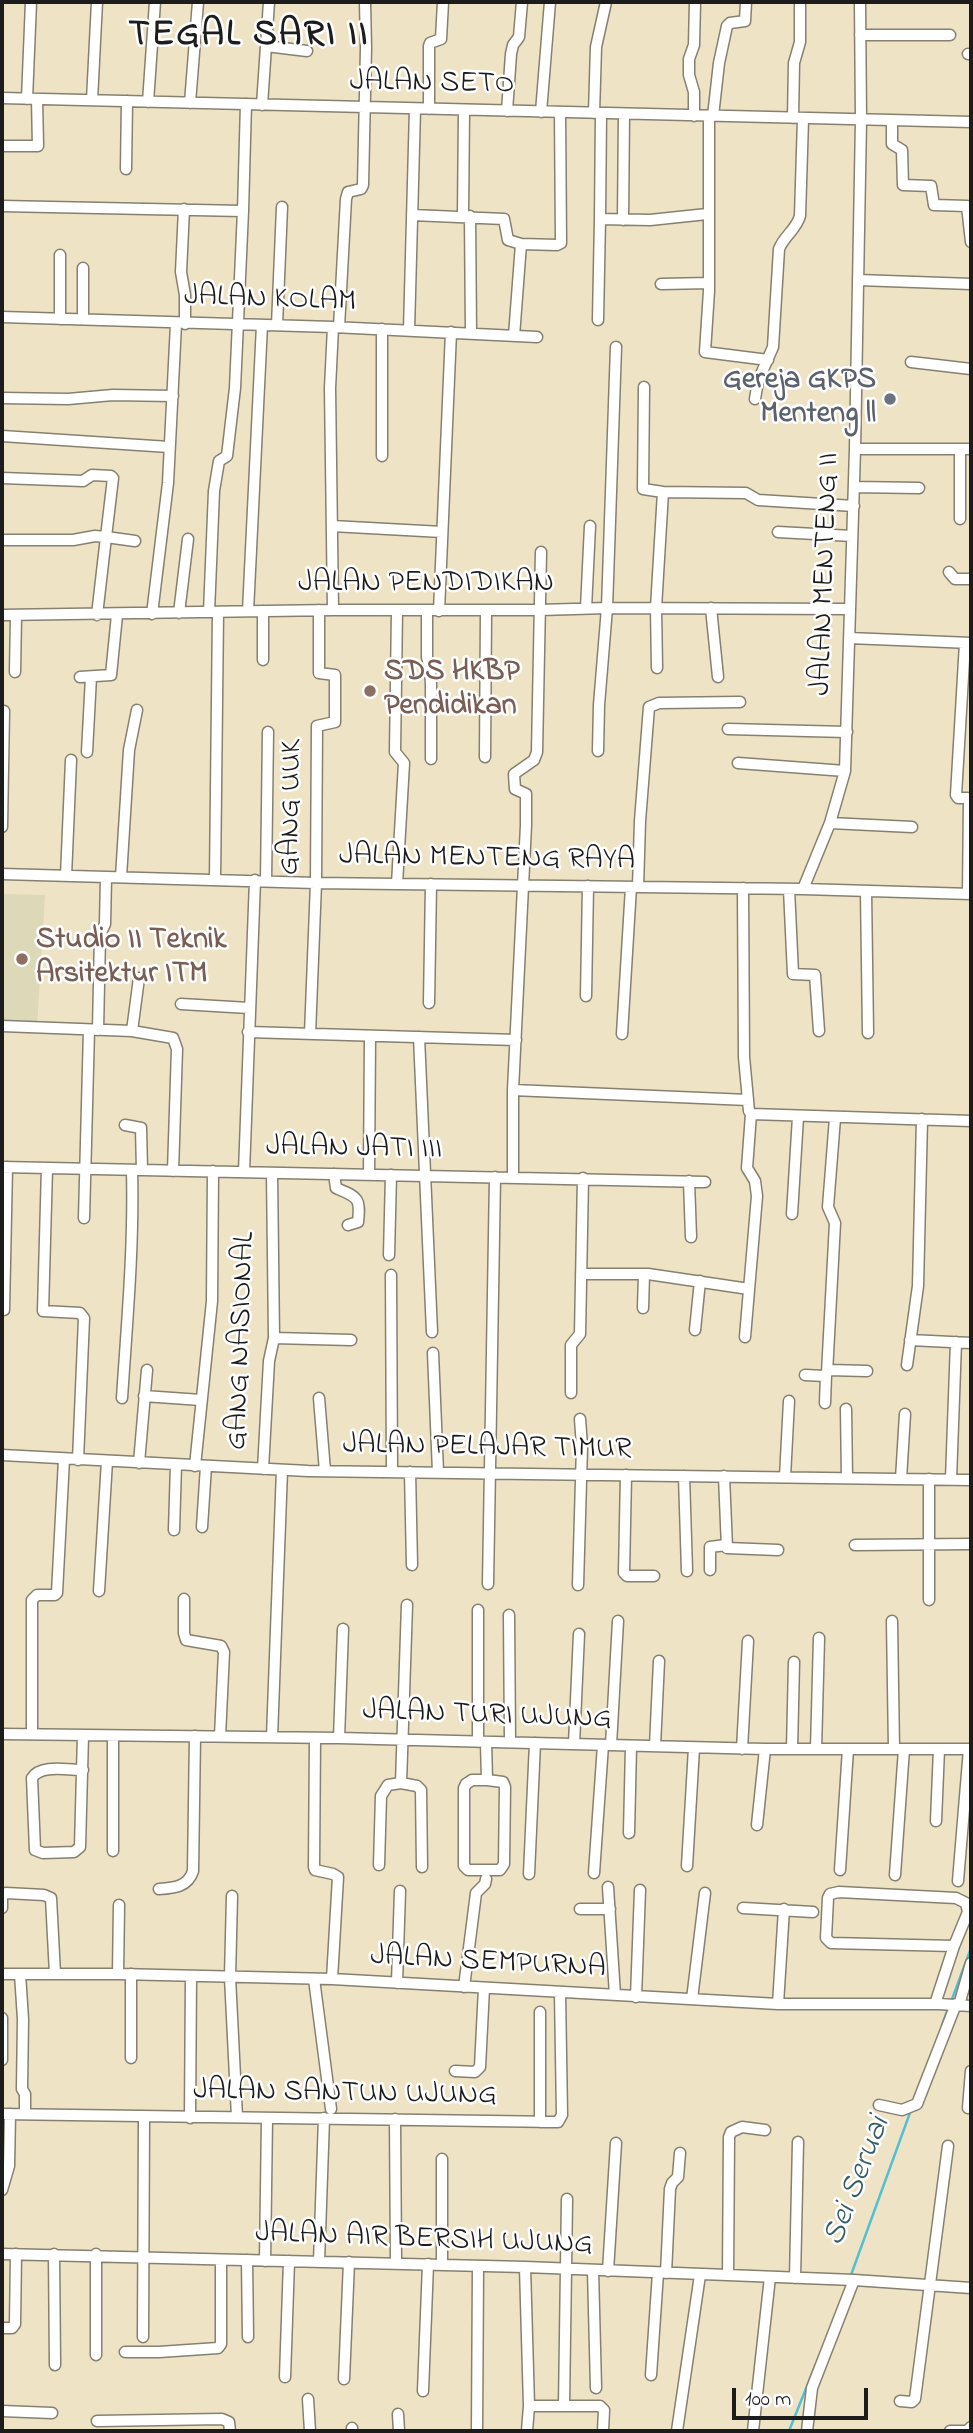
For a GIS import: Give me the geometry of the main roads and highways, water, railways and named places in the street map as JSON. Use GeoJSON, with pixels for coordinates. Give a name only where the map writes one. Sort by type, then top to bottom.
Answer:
{"type":"FeatureCollection","features":[{"type":"Feature","properties":{"kind":"waterway","name":"Sei Seruai"},"geometry":{"type":"LineString","coordinates":[[951,2002],[971,1948]]}},
{"type":"Feature","properties":{"kind":"waterway","name":"Sei Seruai"},"geometry":{"type":"LineString","coordinates":[[942,2025],[948,2009]]}},
{"type":"Feature","properties":{"kind":"waterway","name":"Sei Seruai"},"geometry":{"type":"LineString","coordinates":[[851,2275],[911,2110]]}},
{"type":"Feature","properties":{"kind":"waterway","name":"Sei Seruai"},"geometry":{"type":"LineString","coordinates":[[789,2431],[815,2366]]}},
{"type":"Feature","properties":{"kind":"place","name":"Gereja GKPS Menteng ll"},"geometry":{"type":"Point","coordinates":[890,399]}},
{"type":"Feature","properties":{"kind":"place","name":"SDS HKBP Pendidikan"},"geometry":{"type":"Point","coordinates":[370,691]}},
{"type":"Feature","properties":{"kind":"place","name":"Studio II Teknik Arsitektur ITM"},"geometry":{"type":"Point","coordinates":[22,959]}},
{"type":"Feature","properties":{"kind":"district","name":"TEGAL SARI II"},"geometry":{"type":"Point","coordinates":[249,38]}}]}
